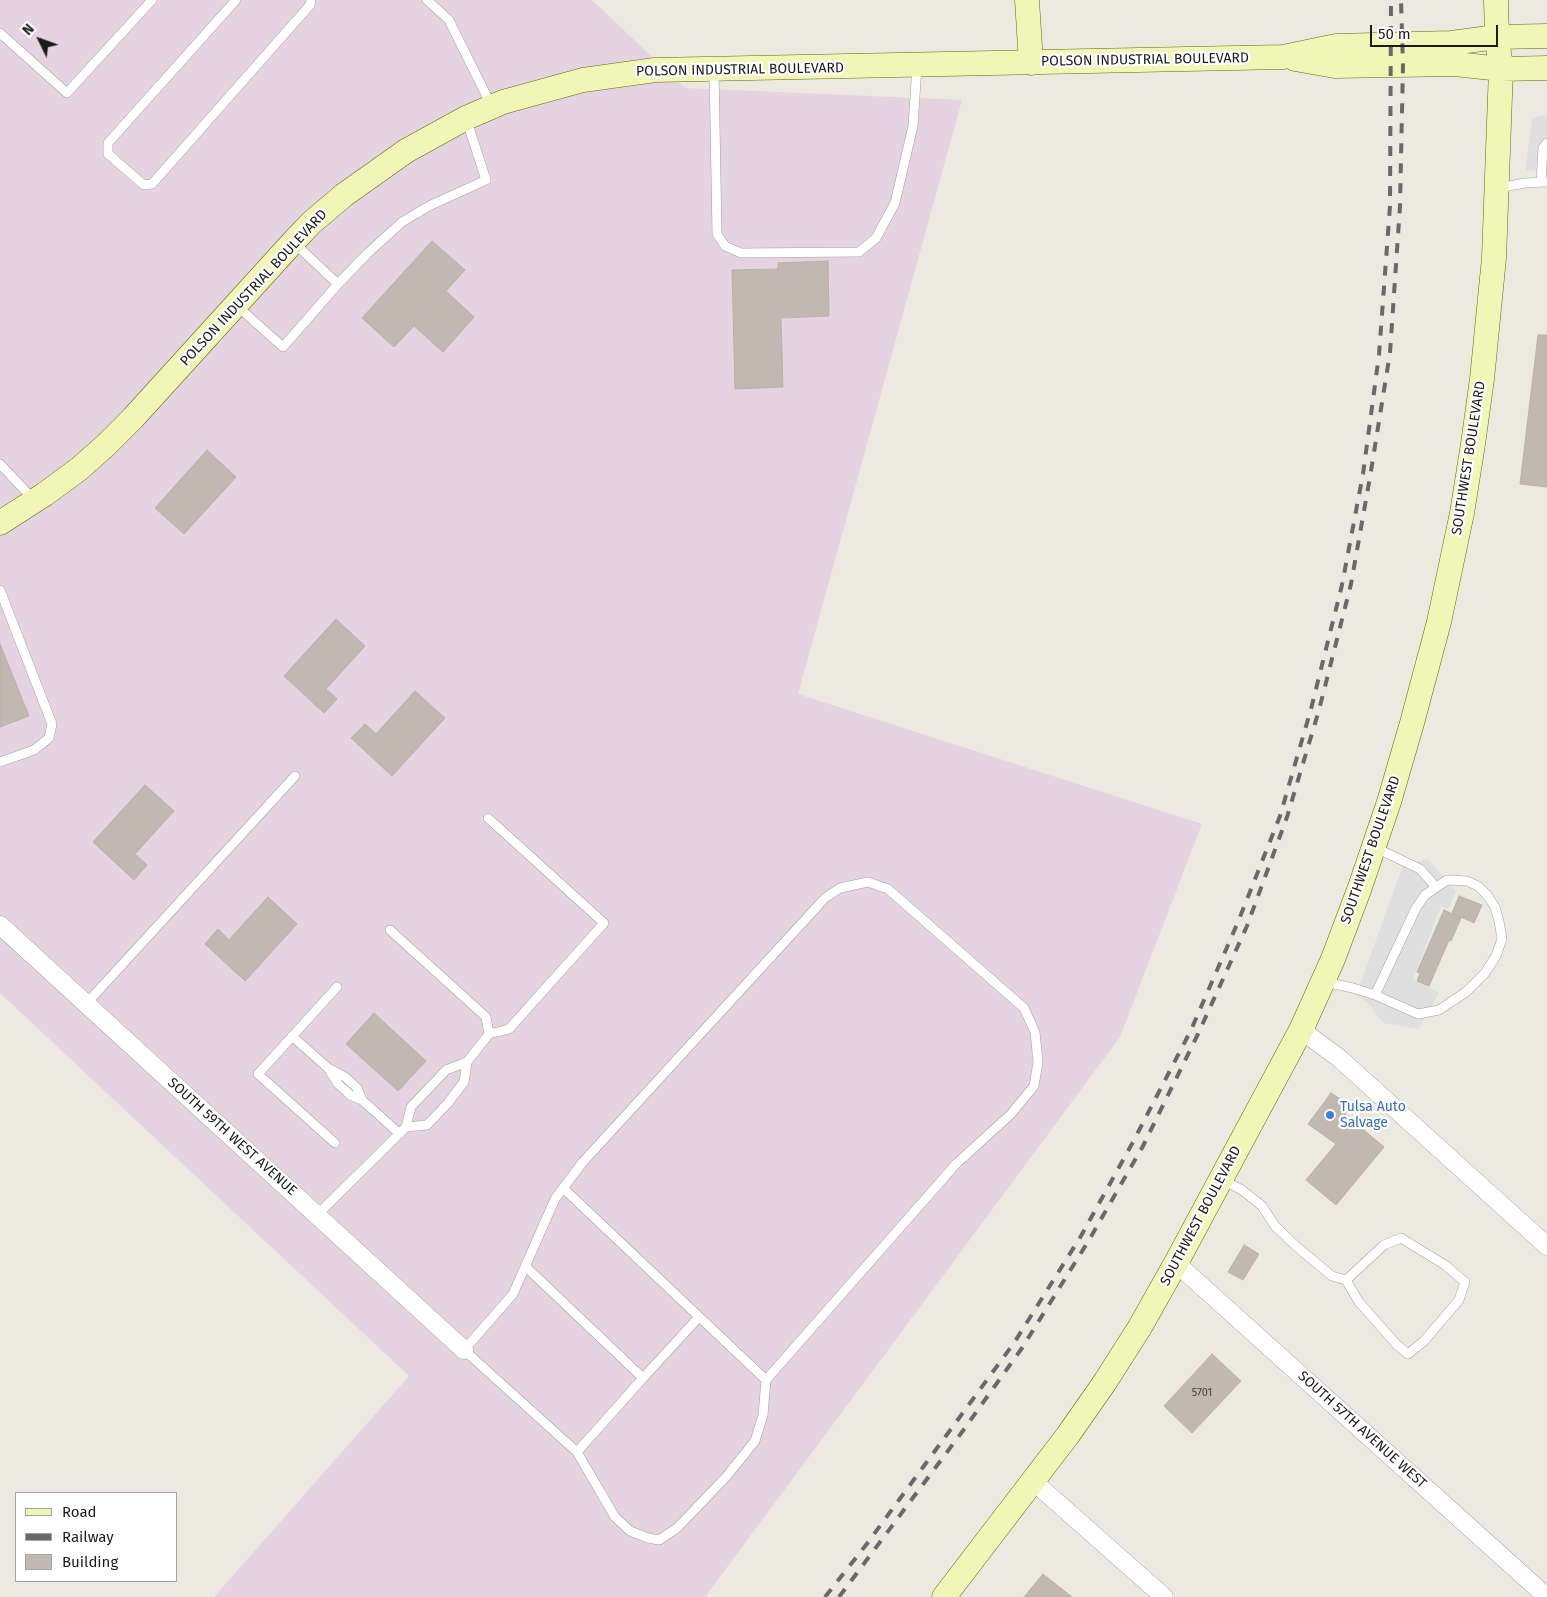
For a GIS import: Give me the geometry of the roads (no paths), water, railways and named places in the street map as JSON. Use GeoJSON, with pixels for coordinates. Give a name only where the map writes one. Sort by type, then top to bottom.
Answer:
{"type":"FeatureCollection","features":[{"type":"Feature","properties":{"kind":"street"},"geometry":{"type":"LineString","coordinates":[[1027,0],[1032,63]]}},
{"type":"Feature","properties":{"kind":"street","name":"SOUTHWEST BOULEVARD"},"geometry":{"type":"LineString","coordinates":[[944,1597],[1034,1481],[1105,1382],[1176,1263],[1301,1030],[1356,899],[1374,847],[1412,723],[1439,622],[1462,513],[1482,379],[1494,258],[1498,188],[1501,69],[1497,37],[1496,0]]}},
{"type":"Feature","properties":{"kind":"street","name":"POLSON INDUSTRIAL BOULEVARD"},"geometry":{"type":"LineString","coordinates":[[0,523],[35,501],[79,469],[105,446],[133,418],[311,223],[344,195],[406,151],[466,118],[536,92],[583,80],[654,70],[1283,57],[1336,46],[1451,43],[1497,37],[1547,36]]}},
{"type":"Feature","properties":{"kind":"street","name":"POLSON INDUSTRIAL BOULEVARD"},"geometry":{"type":"LineString","coordinates":[[1283,57],[1335,66],[1455,64],[1501,69],[1547,68]]}},
{"type":"Feature","properties":{"kind":"street","name":"SOUTH 59TH WEST AVENUE"},"geometry":{"type":"LineString","coordinates":[[0,925],[464,1350]]}},
{"type":"Feature","properties":{"kind":"street"},"geometry":{"type":"LineString","coordinates":[[1301,1030],[1339,1058],[1547,1246]]}},
{"type":"Feature","properties":{"kind":"street","name":"SOUTH 57TH AVENUE WEST"},"geometry":{"type":"LineString","coordinates":[[1176,1263],[1547,1597]]}},
{"type":"Feature","properties":{"kind":"street"},"geometry":{"type":"LineString","coordinates":[[1034,1481],[1164,1597]]}},
{"type":"Feature","properties":{"kind":"lane"},"geometry":{"type":"LineString","coordinates":[[0,33],[67,93],[152,0]]}},
{"type":"Feature","properties":{"kind":"lane"},"geometry":{"type":"LineString","coordinates":[[236,0],[108,143],[108,154],[144,185],[152,184],[310,5],[311,0]]}},
{"type":"Feature","properties":{"kind":"lane"},"geometry":{"type":"LineString","coordinates":[[427,0],[449,20],[492,107]]}},
{"type":"Feature","properties":{"kind":"lane"},"geometry":{"type":"LineString","coordinates":[[714,68],[717,234],[725,246],[741,253],[859,252],[876,238],[895,203],[913,126],[917,66]]}},
{"type":"Feature","properties":{"kind":"lane"},"geometry":{"type":"LineString","coordinates":[[236,305],[283,347],[338,284],[402,222],[429,206],[486,180],[466,118]]}},
{"type":"Feature","properties":{"kind":"lane"},"geometry":{"type":"LineString","coordinates":[[1498,188],[1544,182],[1543,148],[1547,143]]}},
{"type":"Feature","properties":{"kind":"lane"},"geometry":{"type":"LineString","coordinates":[[293,242],[338,284]]}},
{"type":"Feature","properties":{"kind":"lane"},"geometry":{"type":"LineString","coordinates":[[0,464],[35,501]]}},
{"type":"Feature","properties":{"kind":"lane"},"geometry":{"type":"LineString","coordinates":[[0,590],[52,724],[49,738],[34,750],[0,762]]}},
{"type":"Feature","properties":{"kind":"lane"},"geometry":{"type":"LineString","coordinates":[[86,1004],[295,776]]}},
{"type":"Feature","properties":{"kind":"lane"},"geometry":{"type":"LineString","coordinates":[[292,1036],[328,1068],[345,1076],[357,1088],[362,1100],[403,1130],[427,1125],[448,1102],[464,1082],[467,1062],[489,1034],[509,1029],[604,923],[488,818]]}},
{"type":"Feature","properties":{"kind":"lane"},"geometry":{"type":"LineString","coordinates":[[1374,847],[1420,869],[1436,887]]}},
{"type":"Feature","properties":{"kind":"lane"},"geometry":{"type":"LineString","coordinates":[[1323,981],[1375,995],[1418,1014],[1439,1010],[1466,992],[1485,973],[1496,956],[1502,940],[1495,907],[1487,895],[1478,886],[1467,881],[1447,880],[1425,896],[1416,908],[1375,995]]}},
{"type":"Feature","properties":{"kind":"lane"},"geometry":{"type":"LineString","coordinates":[[868,882],[888,889],[1024,1008],[1034,1032],[1038,1062],[1034,1086],[1012,1114],[956,1164],[766,1380],[764,1415],[755,1441],[726,1477],[677,1528],[660,1540],[648,1538],[630,1531],[615,1517],[577,1452],[464,1350],[513,1294],[525,1266],[555,1199],[589,1156],[824,898],[840,888],[868,882]]}},
{"type":"Feature","properties":{"kind":"lane"},"geometry":{"type":"LineString","coordinates":[[390,930],[486,1017],[489,1034]]}},
{"type":"Feature","properties":{"kind":"lane"},"geometry":{"type":"LineString","coordinates":[[334,1143],[258,1074],[337,987]]}},
{"type":"Feature","properties":{"kind":"lane"},"geometry":{"type":"LineString","coordinates":[[317,1215],[403,1130],[411,1108],[446,1070],[467,1062]]}},
{"type":"Feature","properties":{"kind":"lane"},"geometry":{"type":"LineString","coordinates":[[1221,1179],[1242,1190],[1262,1206],[1275,1226],[1332,1276],[1346,1280],[1359,1302],[1397,1345],[1408,1354],[1424,1341],[1459,1300],[1465,1282],[1445,1265],[1401,1238],[1384,1245],[1346,1280]]}},
{"type":"Feature","properties":{"kind":"lane"},"geometry":{"type":"LineString","coordinates":[[563,1188],[766,1380]]}},
{"type":"Feature","properties":{"kind":"lane"},"geometry":{"type":"LineString","coordinates":[[525,1266],[643,1378]]}},
{"type":"Feature","properties":{"kind":"lane"},"geometry":{"type":"LineString","coordinates":[[577,1452],[699,1317]]}},
{"type":"Feature","properties":{"kind":"railway"},"geometry":{"type":"LineString","coordinates":[[825,1597],[866,1545],[1014,1343],[1081,1236],[1133,1142],[1191,1030],[1238,922],[1280,816],[1311,709],[1342,585],[1363,474],[1379,355],[1390,206],[1391,0]]}},
{"type":"Feature","properties":{"kind":"railway"},"geometry":{"type":"LineString","coordinates":[[839,1597],[1022,1348],[1089,1240],[1143,1146],[1198,1034],[1247,926],[1287,817],[1319,710],[1351,584],[1390,353],[1400,206],[1403,65],[1401,0]]}},
{"type":"Feature","properties":{"kind":"place","name":"Tulsa Auto Salvage"},"geometry":{"type":"Point","coordinates":[1330,1115]}}]}
